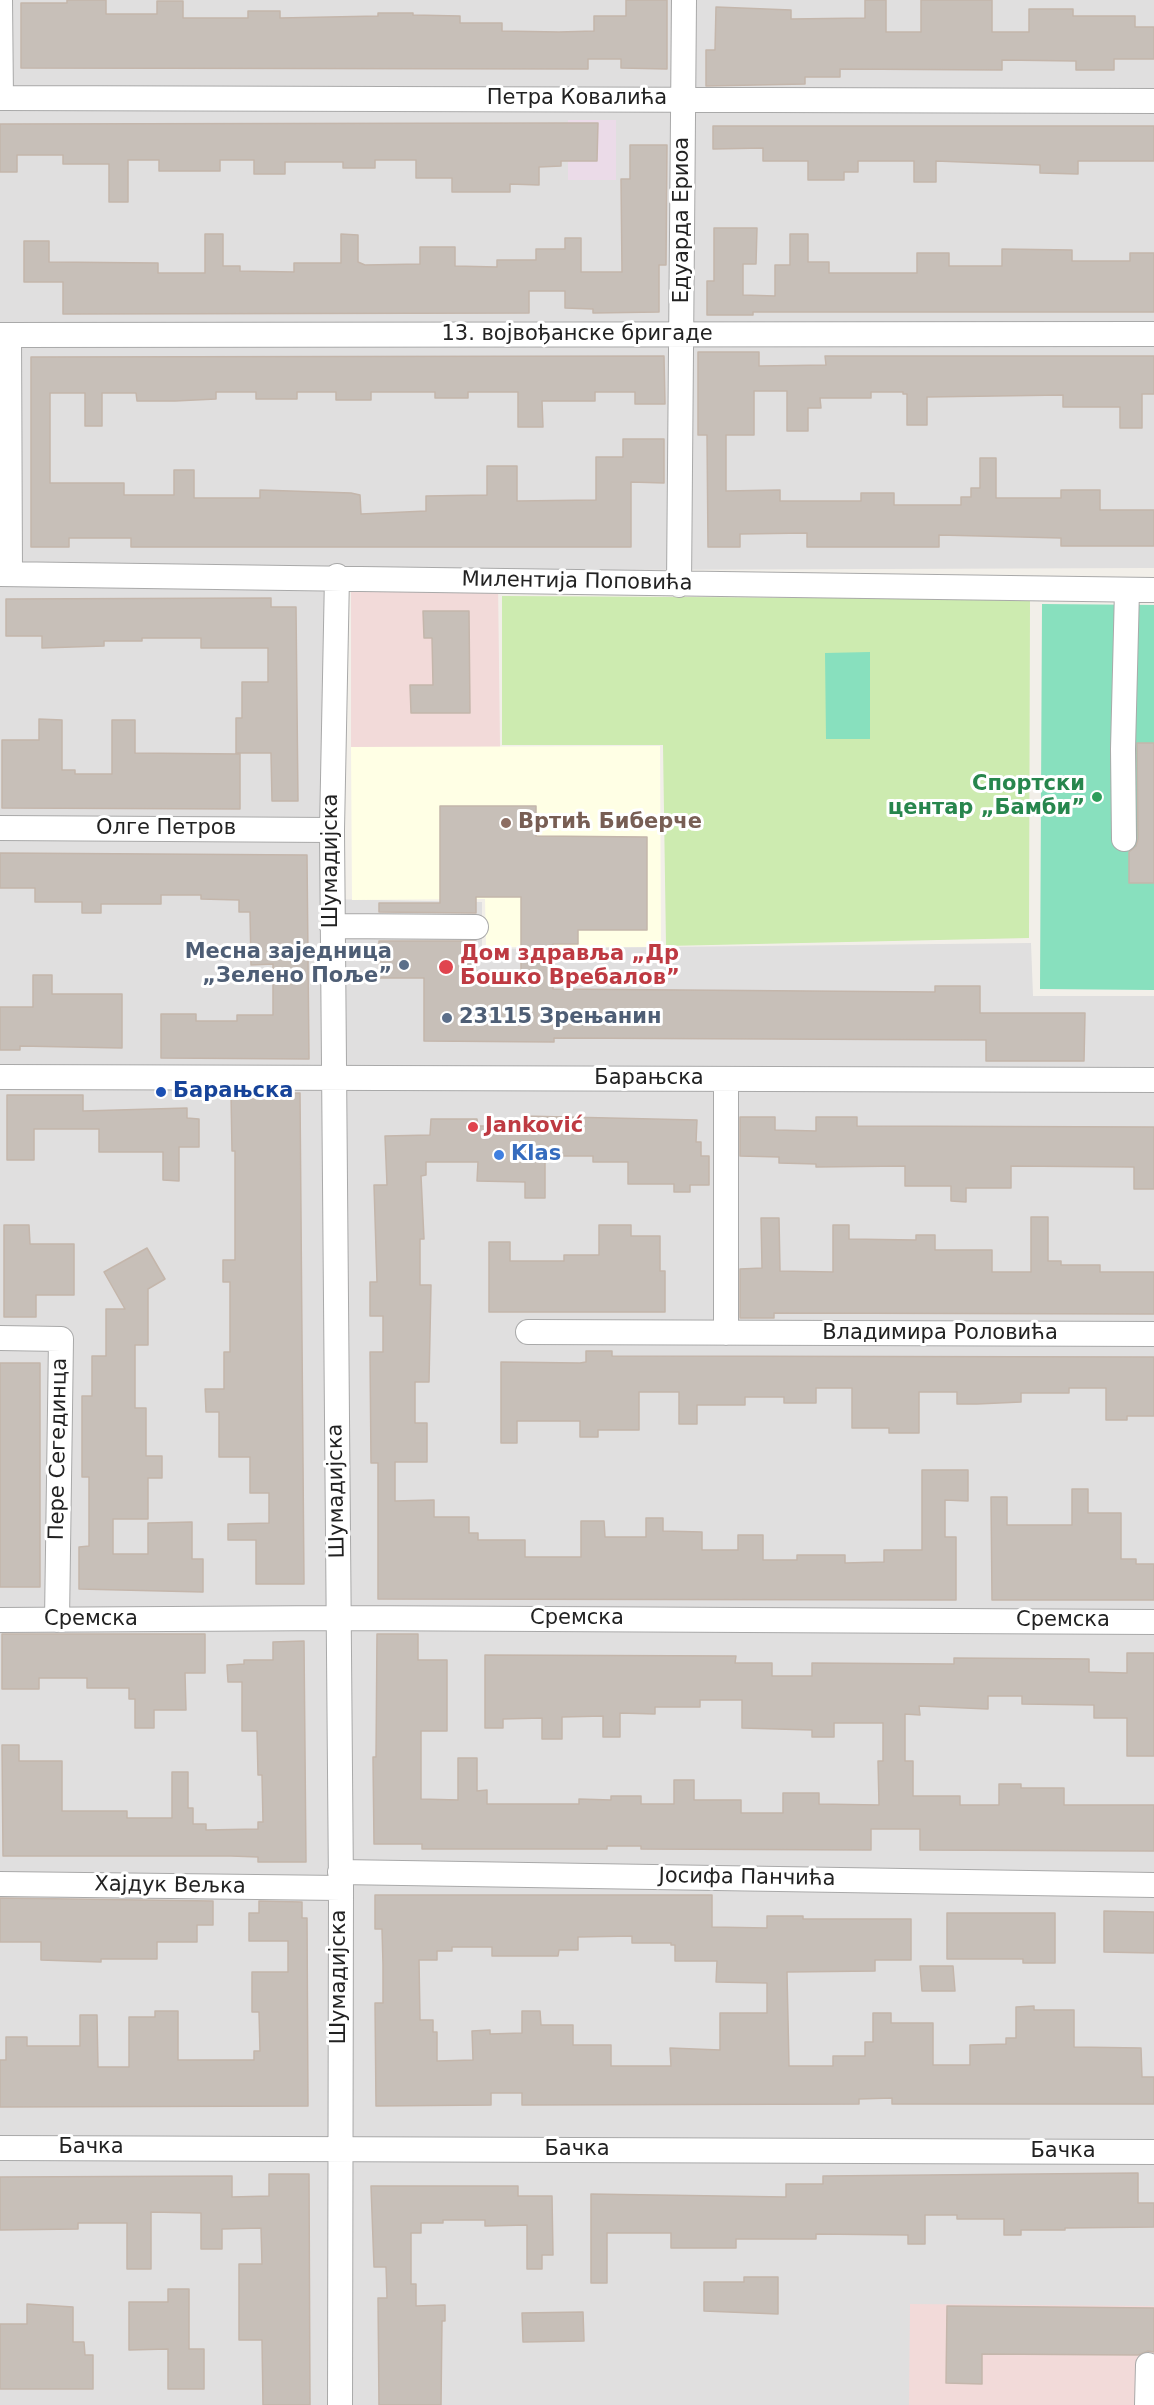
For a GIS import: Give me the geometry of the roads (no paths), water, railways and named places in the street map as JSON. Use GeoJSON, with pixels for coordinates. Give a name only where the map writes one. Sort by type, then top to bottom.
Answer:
{"type":"FeatureCollection","features":[{"type":"Feature","properties":{"kind":"street"},"geometry":{"type":"LineString","coordinates":[[0,0],[1,98]]}},
{"type":"Feature","properties":{"kind":"street","name":"Едуарда Ериоа"},"geometry":{"type":"LineString","coordinates":[[679,585],[684,0]]}},
{"type":"Feature","properties":{"kind":"street","name":"Петра Ковалића"},"geometry":{"type":"LineString","coordinates":[[1,98],[1154,101]]}},
{"type":"Feature","properties":{"kind":"street","name":"13. војвођанске бригаде"},"geometry":{"type":"LineString","coordinates":[[5,335],[1154,334]]}},
{"type":"Feature","properties":{"kind":"street"},"geometry":{"type":"LineString","coordinates":[[5,335],[5,574]]}},
{"type":"Feature","properties":{"kind":"street","name":"Милентија Поповића"},"geometry":{"type":"LineString","coordinates":[[5,574],[337,576],[679,585],[1154,590]]}},
{"type":"Feature","properties":{"kind":"street","name":"Шумадијска"},"geometry":{"type":"LineString","coordinates":[[337,576],[332,926],[339,1618],[340,2405]]}},
{"type":"Feature","properties":{"kind":"street"},"geometry":{"type":"LineString","coordinates":[[1124,839],[1123,749],[1127,590]]}},
{"type":"Feature","properties":{"kind":"street","name":"Олге Петров"},"geometry":{"type":"LineString","coordinates":[[0,828],[332,830]]}},
{"type":"Feature","properties":{"kind":"street"},"geometry":{"type":"LineString","coordinates":[[332,926],[476,927]]}},
{"type":"Feature","properties":{"kind":"street","name":"Барањска"},"geometry":{"type":"LineString","coordinates":[[0,1077],[1154,1080]]}},
{"type":"Feature","properties":{"kind":"street"},"geometry":{"type":"LineString","coordinates":[[726,1079],[726,1333]]}},
{"type":"Feature","properties":{"kind":"street","name":"Владимира Роловића"},"geometry":{"type":"LineString","coordinates":[[528,1332],[1154,1334]]}},
{"type":"Feature","properties":{"kind":"street","name":"Пере Сегединца"},"geometry":{"type":"LineString","coordinates":[[0,1338],[61,1339],[57,1620]]}},
{"type":"Feature","properties":{"kind":"street","name":"Сремска"},"geometry":{"type":"LineString","coordinates":[[0,1620],[339,1618],[1154,1622]]}},
{"type":"Feature","properties":{"kind":"street","name":"Хајдук Вељка"},"geometry":{"type":"LineString","coordinates":[[0,1884],[340,1880]]}},
{"type":"Feature","properties":{"kind":"street","name":"Јосифа Панчића"},"geometry":{"type":"LineString","coordinates":[[340,1880],[1154,1885]]}},
{"type":"Feature","properties":{"kind":"street","name":"Бачка"},"geometry":{"type":"LineString","coordinates":[[0,2148],[1154,2152]]}},
{"type":"Feature","properties":{"kind":"street"},"geometry":{"type":"LineString","coordinates":[[1147,2405],[1148,2365]]}},
{"type":"Feature","properties":{"kind":"place","name":"Спортски центар „Бамби”"},"geometry":{"type":"Point","coordinates":[1097,797]}},
{"type":"Feature","properties":{"kind":"place","name":"Вртић Биберче"},"geometry":{"type":"Point","coordinates":[506,823]}},
{"type":"Feature","properties":{"kind":"place","name":"Месна заједница „Зелено Поље”"},"geometry":{"type":"Point","coordinates":[404,965]}},
{"type":"Feature","properties":{"kind":"place","name":"Дом здравља „Др Бошко Вребалов”"},"geometry":{"type":"Point","coordinates":[446,967]}},
{"type":"Feature","properties":{"kind":"place","name":"23115 Зрењанин"},"geometry":{"type":"Point","coordinates":[447,1018]}},
{"type":"Feature","properties":{"kind":"place","name":"Барањска"},"geometry":{"type":"Point","coordinates":[161,1092]}},
{"type":"Feature","properties":{"kind":"place","name":"Janković"},"geometry":{"type":"Point","coordinates":[473,1127]}},
{"type":"Feature","properties":{"kind":"place","name":"Klas"},"geometry":{"type":"Point","coordinates":[499,1155]}}]}
